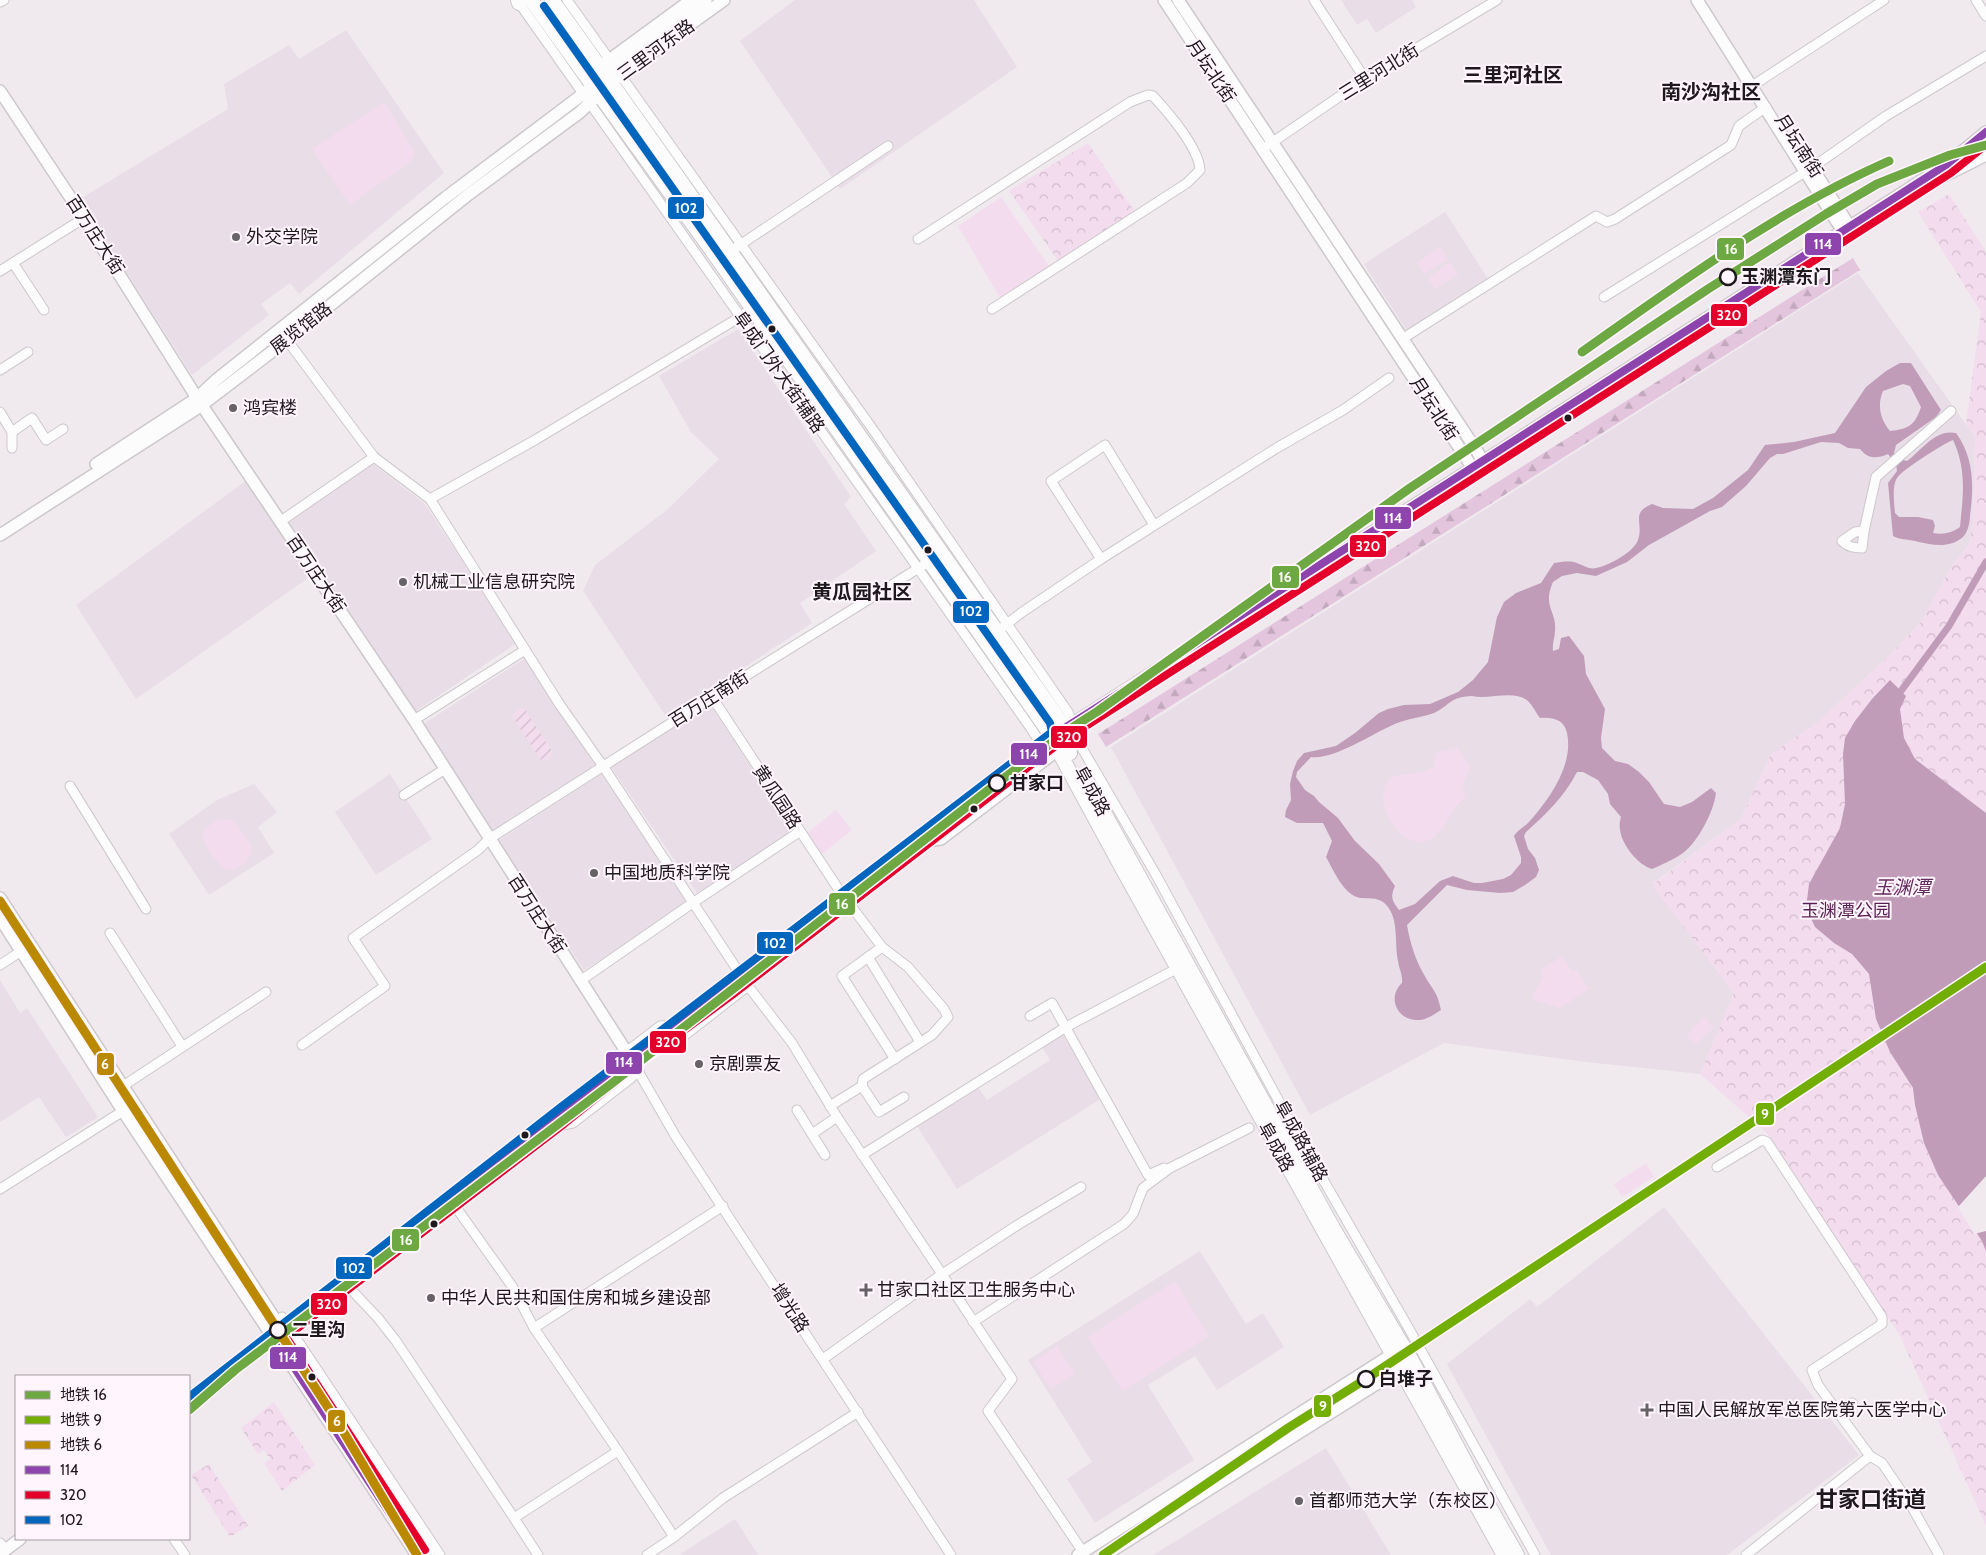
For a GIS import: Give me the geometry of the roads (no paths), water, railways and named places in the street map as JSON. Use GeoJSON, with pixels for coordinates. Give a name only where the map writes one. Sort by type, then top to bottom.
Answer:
{"type":"FeatureCollection","features":[{"type":"Feature","properties":{"kind":"highway"},"geometry":{"type":"LineString","coordinates":[[552,0],[610,71],[1002,628],[1058,719],[1060,737]]}},
{"type":"Feature","properties":{"kind":"highway"},"geometry":{"type":"LineString","coordinates":[[521,1],[591,94],[924,565],[1060,737]]}},
{"type":"Feature","properties":{"kind":"highway","name":"阜成路"},"geometry":{"type":"LineString","coordinates":[[1060,737],[1119,864],[1517,1555]]}},
{"type":"Feature","properties":{"kind":"highway","name":"阜成路"},"geometry":{"type":"LineString","coordinates":[[1060,737],[1333,1228],[1398,1351]]}},
{"type":"Feature","properties":{"kind":"highway","name":"阜成路"},"geometry":{"type":"LineString","coordinates":[[1406,1365],[1504,1555]]}},
{"type":"Feature","properties":{"kind":"main road"},"geometry":{"type":"LineString","coordinates":[[591,94],[610,71],[691,0]]}},
{"type":"Feature","properties":{"kind":"main road","name":"三里河东路"},"geometry":{"type":"LineString","coordinates":[[610,71],[706,0]]}},
{"type":"Feature","properties":{"kind":"main road","name":"三里河东路"},"geometry":{"type":"LineString","coordinates":[[610,71],[724,0]]}},
{"type":"Feature","properties":{"kind":"main road","name":"月坛北街"},"geometry":{"type":"LineString","coordinates":[[1164,0],[1402,339],[1479,465]]}},
{"type":"Feature","properties":{"kind":"main road","name":"月坛北街"},"geometry":{"type":"LineString","coordinates":[[1178,0],[1267,145],[1479,465]]}},
{"type":"Feature","properties":{"kind":"main road","name":"月坛南街"},"geometry":{"type":"LineString","coordinates":[[1697,0],[1755,84],[1848,231]]}},
{"type":"Feature","properties":{"kind":"main road","name":"月坛南街"},"geometry":{"type":"LineString","coordinates":[[1705,0],[1755,84],[1766,108],[1810,169]]}},
{"type":"Feature","properties":{"kind":"main road","name":"百万庄大街"},"geometry":{"type":"LineString","coordinates":[[0,91],[84,218],[199,402],[414,720],[632,1062]]}},
{"type":"Feature","properties":{"kind":"main road","name":"展览馆路"},"geometry":{"type":"LineString","coordinates":[[0,535],[199,402],[287,340],[470,194],[591,94]]}},
{"type":"Feature","properties":{"kind":"main road","name":"展览馆路"},"geometry":{"type":"LineString","coordinates":[[0,527],[199,402],[216,380],[445,198],[591,94]]}},
{"type":"Feature","properties":{"kind":"main road"},"geometry":{"type":"LineString","coordinates":[[1947,169],[1986,132]]}},
{"type":"Feature","properties":{"kind":"main road"},"geometry":{"type":"LineString","coordinates":[[454,1204],[632,1062],[664,1041],[846,899],[1060,737],[1479,465],[1986,145]]}},
{"type":"Feature","properties":{"kind":"main road"},"geometry":{"type":"LineString","coordinates":[[1947,169],[1986,155]]}},
{"type":"Feature","properties":{"kind":"main road"},"geometry":{"type":"LineString","coordinates":[[846,899],[1060,737]]}},
{"type":"Feature","properties":{"kind":"main road"},"geometry":{"type":"LineString","coordinates":[[0,898],[26,948],[124,1111],[282,1330],[417,1555]]}},
{"type":"Feature","properties":{"kind":"main road"},"geometry":{"type":"LineString","coordinates":[[0,918],[26,948],[123,1086],[429,1555]]}},
{"type":"Feature","properties":{"kind":"main road"},"geometry":{"type":"LineString","coordinates":[[190,1400],[454,1204],[552,1127],[675,1025],[744,980]]}},
{"type":"Feature","properties":{"kind":"main road"},"geometry":{"type":"LineString","coordinates":[[190,1408],[282,1330]]}},
{"type":"Feature","properties":{"kind":"main road"},"geometry":{"type":"LineString","coordinates":[[1080,1554],[1398,1351]]}},
{"type":"Feature","properties":{"kind":"main road"},"geometry":{"type":"LineString","coordinates":[[1105,1555],[1406,1365]]}},
{"type":"Feature","properties":{"kind":"main road"},"geometry":{"type":"LineString","coordinates":[[343,1408],[347,1430]]}},
{"type":"Feature","properties":{"kind":"main road"},"geometry":{"type":"LineString","coordinates":[[0,1547],[15,1535]]}},
{"type":"Feature","properties":{"kind":"main road"},"geometry":{"type":"LineString","coordinates":[[0,1547],[18,1540]]}},
{"type":"Feature","properties":{"kind":"street"},"geometry":{"type":"LineString","coordinates":[[0,2],[4,0]]}},
{"type":"Feature","properties":{"kind":"street"},"geometry":{"type":"LineString","coordinates":[[566,0],[610,71]]}},
{"type":"Feature","properties":{"kind":"street"},"geometry":{"type":"LineString","coordinates":[[1314,0],[1365,79]]}},
{"type":"Feature","properties":{"kind":"street","name":"三里河北街"},"geometry":{"type":"LineString","coordinates":[[1267,145],[1365,79],[1497,0]]}},
{"type":"Feature","properties":{"kind":"street"},"geometry":{"type":"LineString","coordinates":[[1755,84],[1884,0]]}},
{"type":"Feature","properties":{"kind":"street"},"geometry":{"type":"LineString","coordinates":[[1976,0],[1986,16]]}},
{"type":"Feature","properties":{"kind":"street"},"geometry":{"type":"LineString","coordinates":[[1604,297],[1810,169],[1886,116],[1986,56]]}},
{"type":"Feature","properties":{"kind":"street"},"geometry":{"type":"LineString","coordinates":[[918,240],[1130,102],[1148,95],[1153,96],[1184,135],[1199,163],[1200,170],[1187,183],[992,309]]}},
{"type":"Feature","properties":{"kind":"street"},"geometry":{"type":"LineString","coordinates":[[1402,339],[1596,216],[1607,222],[1614,219],[1731,145],[1739,126],[1766,108]]}},
{"type":"Feature","properties":{"kind":"street"},"geometry":{"type":"LineString","coordinates":[[712,264],[888,146]]}},
{"type":"Feature","properties":{"kind":"street"},"geometry":{"type":"LineString","coordinates":[[0,271],[84,218]]}},
{"type":"Feature","properties":{"kind":"street"},"geometry":{"type":"LineString","coordinates":[[13,263],[44,310]]}},
{"type":"Feature","properties":{"kind":"street"},"geometry":{"type":"LineString","coordinates":[[430,499],[535,440],[746,313]]}},
{"type":"Feature","properties":{"kind":"street"},"geometry":{"type":"LineString","coordinates":[[287,340],[374,457],[430,499],[560,705],[694,902],[744,980],[792,1043],[837,1117],[1012,1379],[988,1411],[1080,1554]]}},
{"type":"Feature","properties":{"kind":"street"},"geometry":{"type":"LineString","coordinates":[[0,370],[28,352]]}},
{"type":"Feature","properties":{"kind":"street"},"geometry":{"type":"LineString","coordinates":[[1002,628],[1020,612],[1101,558],[1275,448],[1343,410],[1389,378]]}},
{"type":"Feature","properties":{"kind":"street"},"geometry":{"type":"LineString","coordinates":[[1864,531],[1876,478],[1950,411]]}},
{"type":"Feature","properties":{"kind":"street"},"geometry":{"type":"LineString","coordinates":[[0,412],[12,432],[12,448]]}},
{"type":"Feature","properties":{"kind":"street"},"geometry":{"type":"LineString","coordinates":[[12,432],[32,418],[46,440],[63,429]]}},
{"type":"Feature","properties":{"kind":"street"},"geometry":{"type":"LineString","coordinates":[[1101,558],[1051,482],[1106,445],[1154,525]]}},
{"type":"Feature","properties":{"kind":"street"},"geometry":{"type":"LineString","coordinates":[[281,521],[374,457]]}},
{"type":"Feature","properties":{"kind":"street","name":"百万庄南街"},"geometry":{"type":"LineString","coordinates":[[302,1046],[384,986],[353,938],[478,850],[489,839],[712,696],[924,565]]}},
{"type":"Feature","properties":{"kind":"street"},"geometry":{"type":"LineString","coordinates":[[414,720],[525,650]]}},
{"type":"Feature","properties":{"kind":"street","name":"黄瓜园路"},"geometry":{"type":"LineString","coordinates":[[712,696],[799,832],[846,899],[882,947],[908,967],[944,1008],[948,1017],[932,1035],[920,1042]]}},
{"type":"Feature","properties":{"kind":"street","name":"阜成路辅路"},"geometry":{"type":"LineString","coordinates":[[1060,737],[1083,750],[1155,873],[1294,1129],[1399,1310],[1535,1555]]}},
{"type":"Feature","properties":{"kind":"street"},"geometry":{"type":"LineString","coordinates":[[404,795],[445,769]]}},
{"type":"Feature","properties":{"kind":"street"},"geometry":{"type":"LineString","coordinates":[[70,786],[146,909]]}},
{"type":"Feature","properties":{"kind":"street"},"geometry":{"type":"LineString","coordinates":[[580,980],[799,832]]}},
{"type":"Feature","properties":{"kind":"street"},"geometry":{"type":"LineString","coordinates":[[110,933],[182,1046]]}},
{"type":"Feature","properties":{"kind":"street"},"geometry":{"type":"LineString","coordinates":[[882,947],[842,976],[895,1059]]}},
{"type":"Feature","properties":{"kind":"street"},"geometry":{"type":"LineString","coordinates":[[0,965],[26,948]]}},
{"type":"Feature","properties":{"kind":"street"},"geometry":{"type":"LineString","coordinates":[[868,956],[920,1042],[863,1079],[862,1086],[879,1112],[904,1097]]}},
{"type":"Feature","properties":{"kind":"street"},"geometry":{"type":"LineString","coordinates":[[862,1155],[1066,1027],[1178,968]]}},
{"type":"Feature","properties":{"kind":"street"},"geometry":{"type":"LineString","coordinates":[[123,1086],[266,992]]}},
{"type":"Feature","properties":{"kind":"street"},"geometry":{"type":"LineString","coordinates":[[1030,1016],[1052,1003],[1148,1175],[1172,1165]]}},
{"type":"Feature","properties":{"kind":"street","name":"增光路"},"geometry":{"type":"LineString","coordinates":[[632,1062],[676,1137],[952,1555]]}},
{"type":"Feature","properties":{"kind":"street"},"geometry":{"type":"LineString","coordinates":[[830,1106],[862,1086]]}},
{"type":"Feature","properties":{"kind":"street"},"geometry":{"type":"LineString","coordinates":[[797,1110],[825,1155]]}},
{"type":"Feature","properties":{"kind":"street"},"geometry":{"type":"LineString","coordinates":[[0,1189],[124,1111]]}},
{"type":"Feature","properties":{"kind":"street"},"geometry":{"type":"LineString","coordinates":[[812,1134],[837,1117]]}},
{"type":"Feature","properties":{"kind":"street"},"geometry":{"type":"LineString","coordinates":[[974,1322],[1124,1224],[1132,1214],[1143,1188],[1170,1168],[1248,1128]]}},
{"type":"Feature","properties":{"kind":"street"},"geometry":{"type":"LineString","coordinates":[[1717,1167],[1755,1143],[1762,1140],[1767,1142],[1882,1317],[1882,1324],[1812,1370],[1818,1384],[1870,1456],[1882,1463],[1912,1507],[1939,1555]]}},
{"type":"Feature","properties":{"kind":"street"},"geometry":{"type":"LineString","coordinates":[[823,1359],[942,1275],[1016,1226],[1081,1187]]}},
{"type":"Feature","properties":{"kind":"street"},"geometry":{"type":"LineString","coordinates":[[454,1204],[512,1286],[534,1328],[674,1537]]}},
{"type":"Feature","properties":{"kind":"street"},"geometry":{"type":"LineString","coordinates":[[534,1328],[723,1206]]}},
{"type":"Feature","properties":{"kind":"street"},"geometry":{"type":"LineString","coordinates":[[345,1284],[378,1318],[396,1341],[538,1555]]}},
{"type":"Feature","properties":{"kind":"street"},"geometry":{"type":"LineString","coordinates":[[282,1330],[343,1408],[440,1555]]}},
{"type":"Feature","properties":{"kind":"street"},"geometry":{"type":"LineString","coordinates":[[1838,1412],[1852,1403]]}},
{"type":"Feature","properties":{"kind":"street"},"geometry":{"type":"LineString","coordinates":[[647,1555],[674,1537],[723,1498],[858,1412]]}},
{"type":"Feature","properties":{"kind":"street"},"geometry":{"type":"LineString","coordinates":[[514,1518],[618,1451]]}},
{"type":"Feature","properties":{"kind":"street"},"geometry":{"type":"LineString","coordinates":[[1746,1555],[1870,1456]]}},
{"type":"Feature","properties":{"kind":"street"},"geometry":{"type":"LineString","coordinates":[[175,1540],[185,1555]]}},
{"type":"Feature","properties":{"kind":"water"},"geometry":{"type":"Polygon","coordinates":[[[1900,363],[1911,363],[1941,410],[1936,417],[1896,445],[1894,453],[1900,459],[1907,461],[1935,437],[1942,434],[1956,433],[1962,442],[1969,462],[1972,483],[1970,521],[1965,535],[1958,541],[1946,545],[1928,544],[1893,536],[1888,483],[1897,471],[1896,464],[1888,454],[1872,457],[1866,455],[1860,449],[1848,448],[1839,443],[1821,442],[1783,454],[1777,454],[1770,458],[1746,486],[1722,507],[1710,511],[1649,545],[1627,562],[1596,576],[1577,573],[1562,576],[1553,582],[1549,603],[1555,624],[1553,651],[1559,649],[1561,638],[1569,636],[1584,656],[1586,674],[1605,709],[1601,738],[1602,748],[1615,761],[1628,764],[1639,772],[1649,782],[1664,804],[1680,807],[1692,802],[1711,788],[1716,793],[1715,800],[1700,834],[1689,848],[1675,858],[1652,869],[1636,859],[1623,841],[1620,826],[1621,817],[1610,804],[1608,794],[1598,780],[1583,772],[1577,772],[1561,797],[1524,836],[1528,849],[1535,858],[1539,870],[1536,877],[1513,892],[1500,893],[1467,890],[1447,885],[1407,925],[1416,959],[1437,996],[1441,1010],[1420,1020],[1412,1020],[1400,1013],[1395,1002],[1395,995],[1402,980],[1398,964],[1394,921],[1388,907],[1378,899],[1354,896],[1344,887],[1326,857],[1332,841],[1323,823],[1297,823],[1285,817],[1291,800],[1290,784],[1297,761],[1304,753],[1336,746],[1379,713],[1388,709],[1404,705],[1430,704],[1458,692],[1473,680],[1488,662],[1497,617],[1504,602],[1516,593],[1541,583],[1554,563],[1574,562],[1588,568],[1593,568],[1601,567],[1620,558],[1636,545],[1639,534],[1639,515],[1645,507],[1652,504],[1663,508],[1693,509],[1713,498],[1748,470],[1765,445],[1794,442],[1835,433],[1866,387],[1886,371],[1900,363]],[[1903,384],[1883,391],[1881,396],[1880,412],[1890,431],[1902,429],[1914,422],[1921,407],[1910,386],[1903,384]],[[1953,440],[1906,469],[1897,478],[1894,485],[1895,513],[1899,517],[1918,517],[1933,520],[1935,526],[1933,533],[1937,534],[1951,532],[1960,527],[1963,494],[1962,473],[1953,440]],[[1509,695],[1464,697],[1454,700],[1434,713],[1390,726],[1344,750],[1321,757],[1311,757],[1297,772],[1296,777],[1305,790],[1338,818],[1355,841],[1379,864],[1395,886],[1392,899],[1399,910],[1415,904],[1440,881],[1453,876],[1474,883],[1482,883],[1503,879],[1511,875],[1521,863],[1521,857],[1514,836],[1544,804],[1558,781],[1567,757],[1567,733],[1563,725],[1557,720],[1540,718],[1528,701],[1523,698],[1509,695]]]}},
{"type":"Feature","properties":{"kind":"water","name":"玉渊潭"},"geometry":{"type":"Polygon","coordinates":[[[1890,680],[1906,696],[1900,709],[1904,738],[1915,759],[1986,813],[1986,1251],[1982,1241],[1938,1175],[1924,1143],[1913,1088],[1890,1052],[1876,1019],[1869,974],[1852,954],[1834,943],[1815,927],[1806,908],[1809,884],[1840,828],[1845,804],[1843,754],[1845,738],[1872,699],[1890,680]]]}},
{"type":"Feature","properties":{"kind":"waterway"},"geometry":{"type":"LineString","coordinates":[[1901,691],[1949,626],[1986,562]]}},
{"type":"Feature","properties":{"kind":"metro line","name":"16"},"geometry":{"type":"LineString","coordinates":[[190,1409],[235,1370],[611,1084],[996,784],[1070,729],[1098,711],[1410,488],[1708,289],[1826,214],[1877,184],[1950,155],[1986,145]]}},
{"type":"Feature","properties":{"kind":"metro line","name":"16"},"geometry":{"type":"LineString","coordinates":[[1582,352],[1693,274],[1769,224],[1808,201],[1889,161]]}},
{"type":"Feature","properties":{"kind":"metro line","name":"6"},"geometry":{"type":"LineString","coordinates":[[0,901],[340,1426],[417,1555]]}},
{"type":"Feature","properties":{"kind":"metro line","name":"9"},"geometry":{"type":"LineString","coordinates":[[1103,1555],[1288,1428],[1366,1379],[1986,967]]}},
{"type":"Feature","properties":{"kind":"place","name":"外交学院"},"geometry":{"type":"Point","coordinates":[236,237]}},
{"type":"Feature","properties":{"kind":"place","name":"玉渊潭东门"},"geometry":{"type":"Point","coordinates":[1728,277]}},
{"type":"Feature","properties":{"kind":"place","name":"鸿宾楼"},"geometry":{"type":"Point","coordinates":[233,408]}},
{"type":"Feature","properties":{"kind":"place","name":"机械工业信息研究院"},"geometry":{"type":"Point","coordinates":[403,582]}},
{"type":"Feature","properties":{"kind":"place","name":"甘家口"},"geometry":{"type":"Point","coordinates":[997,783]}},
{"type":"Feature","properties":{"kind":"place","name":"中国地质科学院"},"geometry":{"type":"Point","coordinates":[594,873]}},
{"type":"Feature","properties":{"kind":"place","name":"京剧票友"},"geometry":{"type":"Point","coordinates":[699,1064]}},
{"type":"Feature","properties":{"kind":"place","name":"甘家口社区卫生服务中心"},"geometry":{"type":"Point","coordinates":[866,1290]}},
{"type":"Feature","properties":{"kind":"place","name":"中华人民共和国住房和城乡建设部"},"geometry":{"type":"Point","coordinates":[431,1298]}},
{"type":"Feature","properties":{"kind":"place","name":"二里沟"},"geometry":{"type":"Point","coordinates":[278,1330]}},
{"type":"Feature","properties":{"kind":"place","name":"白堆子"},"geometry":{"type":"Point","coordinates":[1366,1379]}},
{"type":"Feature","properties":{"kind":"place","name":"中国人民解放军总医院第六医学中心"},"geometry":{"type":"Point","coordinates":[1647,1410]}},
{"type":"Feature","properties":{"kind":"place","name":"首都师范大学（东校区）"},"geometry":{"type":"Point","coordinates":[1299,1501]}},
{"type":"Feature","properties":{"kind":"district","name":"三里河社区"},"geometry":{"type":"Point","coordinates":[1513,75]}},
{"type":"Feature","properties":{"kind":"district","name":"南沙沟社区"},"geometry":{"type":"Point","coordinates":[1711,92]}},
{"type":"Feature","properties":{"kind":"district","name":"黄瓜园社区"},"geometry":{"type":"Point","coordinates":[862,592]}},
{"type":"Feature","properties":{"kind":"district","name":"甘家口街道"},"geometry":{"type":"Point","coordinates":[1871,1499]}},
{"type":"Feature","properties":{"kind":"park label","name":"玉渊潭公园"},"geometry":{"type":"Point","coordinates":[1846,911]}}]}
